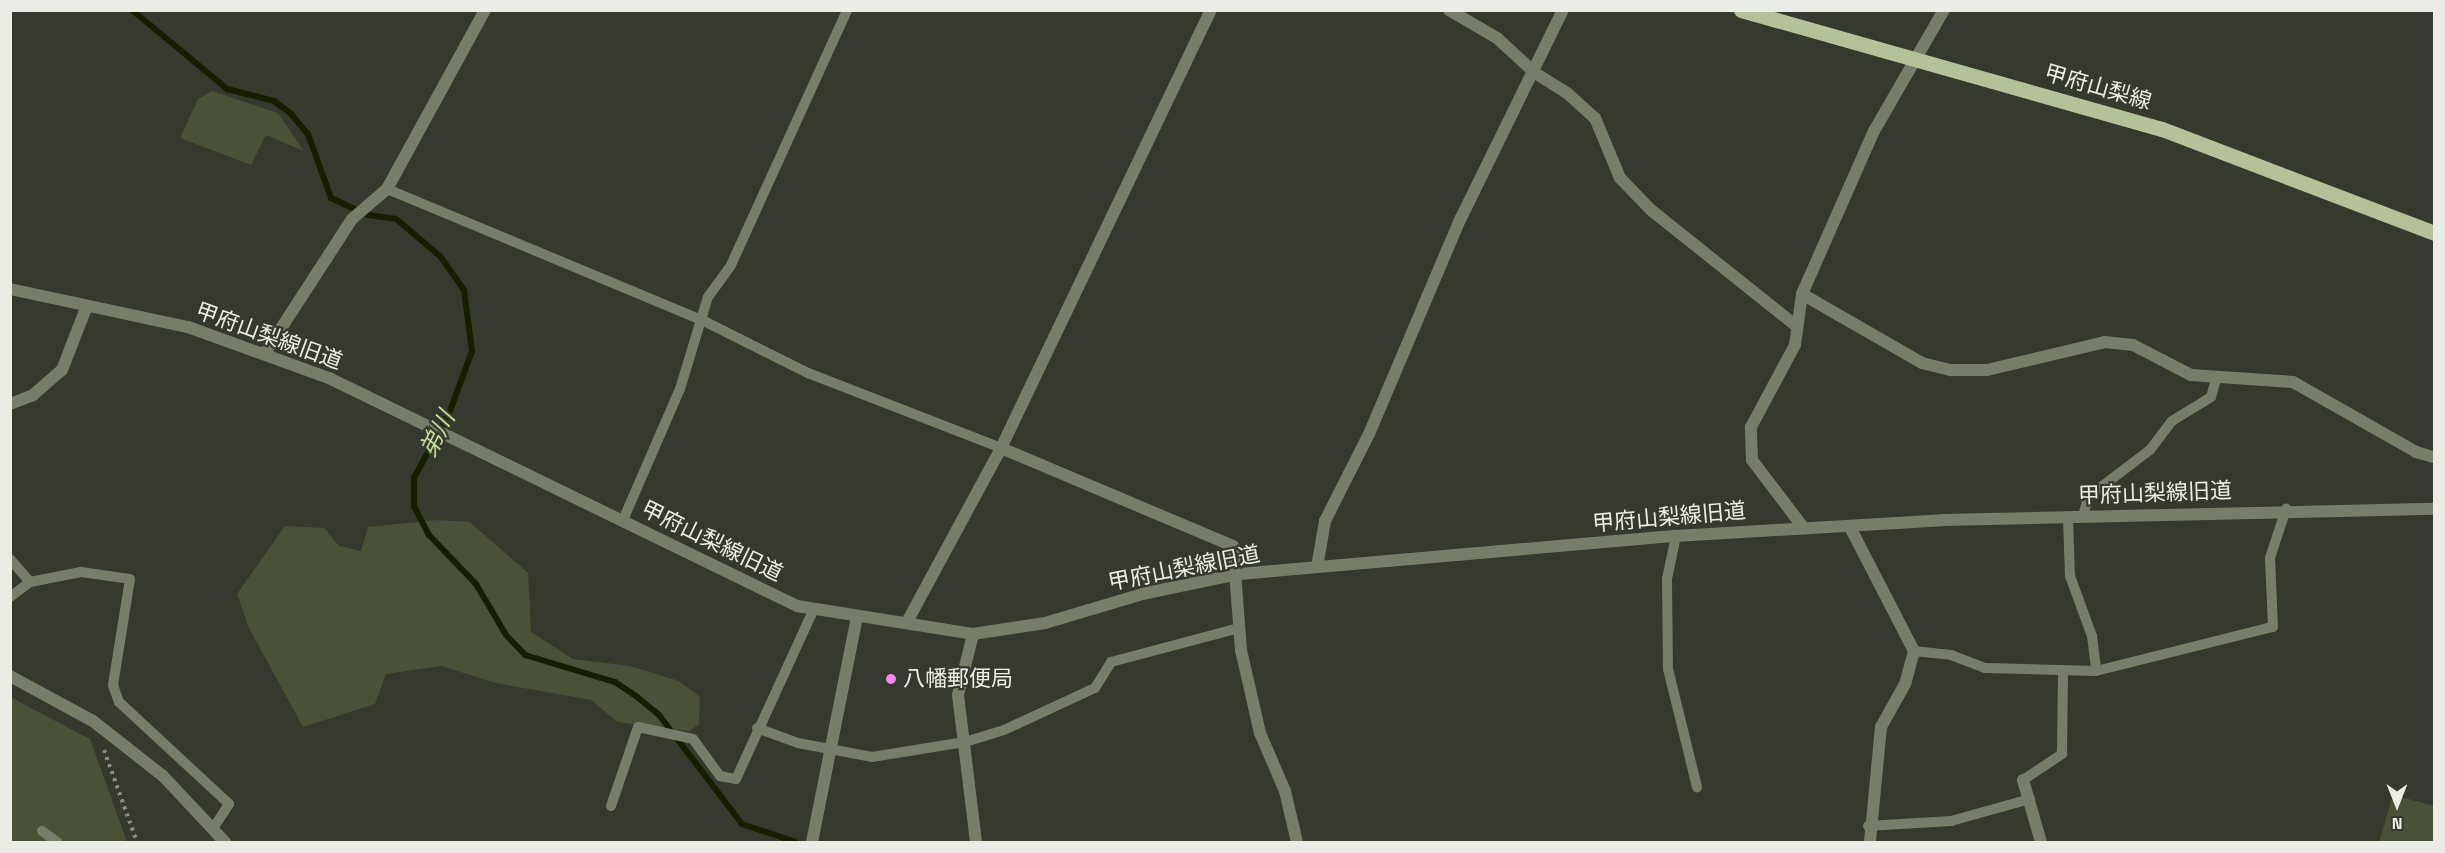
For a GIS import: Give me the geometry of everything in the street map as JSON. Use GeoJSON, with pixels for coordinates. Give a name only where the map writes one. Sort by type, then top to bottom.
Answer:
{"type":"FeatureCollection","features":[{"type":"Feature","properties":{"kind":"main road","name":"甲府山梨線"},"geometry":{"type":"LineString","coordinates":[[1741,10],[2162,129],[2434,233]]}},
{"type":"Feature","properties":{"kind":"street"},"geometry":{"type":"LineString","coordinates":[[265,353],[352,219],[387,189],[485,10]]}},
{"type":"Feature","properties":{"kind":"street"},"geometry":{"type":"LineString","coordinates":[[907,622],[1002,448],[1211,10]]}},
{"type":"Feature","properties":{"kind":"street"},"geometry":{"type":"LineString","coordinates":[[1449,10],[1497,38],[1535,73],[1595,118],[1620,178],[1651,210],[1795,325]]}},
{"type":"Feature","properties":{"kind":"street"},"geometry":{"type":"LineString","coordinates":[[1317,567],[1325,521],[1369,434],[1460,220],[1535,73],[1540,51],[1563,10]]}},
{"type":"Feature","properties":{"kind":"street"},"geometry":{"type":"LineString","coordinates":[[1803,527],[1752,460],[1749,446],[1751,427],[1795,345],[1795,325],[1802,294],[1874,131],[1914,58],[1944,10]]}},
{"type":"Feature","properties":{"kind":"street","name":"甲府山梨線旧道"},"geometry":{"type":"LineString","coordinates":[[10,289],[86,308],[188,327],[265,353],[418,419],[739,580],[814,609],[973,634],[1045,623],[1142,594],[1239,574],[1676,536],[1803,527],[1851,529],[2083,516],[2286,510],[2434,509]]}},
{"type":"Feature","properties":{"kind":"street"},"geometry":{"type":"LineString","coordinates":[[1802,294],[1923,363],[1951,370],[1987,370],[2105,342],[2133,345],[2191,375],[2216,379],[2293,382],[2416,452],[2434,457]]}},
{"type":"Feature","properties":{"kind":"street"},"geometry":{"type":"LineString","coordinates":[[10,404],[33,395],[62,370],[86,308]]}},
{"type":"Feature","properties":{"kind":"street"},"geometry":{"type":"LineString","coordinates":[[1002,448],[1233,546],[1239,574],[1239,628],[1260,733],[1285,791],[1297,843]]}},
{"type":"Feature","properties":{"kind":"street"},"geometry":{"type":"LineString","coordinates":[[1851,529],[1914,651],[1905,684],[1881,727],[1868,826],[1870,843]]}},
{"type":"Feature","properties":{"kind":"street"},"geometry":{"type":"LineString","coordinates":[[813,840],[857,617]]}},
{"type":"Feature","properties":{"kind":"street"},"geometry":{"type":"LineString","coordinates":[[973,634],[958,695],[976,843]]}},
{"type":"Feature","properties":{"kind":"street"},"geometry":{"type":"LineString","coordinates":[[10,676],[93,721],[163,776],[214,827],[225,843]]}},
{"type":"Feature","properties":{"kind":"street"},"geometry":{"type":"LineString","coordinates":[[2023,780],[2041,843]]}},
{"type":"Feature","properties":{"kind":"lane"},"geometry":{"type":"LineString","coordinates":[[623,520],[680,389],[702,320],[847,10]]}},
{"type":"Feature","properties":{"kind":"lane"},"geometry":{"type":"LineString","coordinates":[[387,189],[702,320],[808,373],[1002,448]]}},
{"type":"Feature","properties":{"kind":"lane"},"geometry":{"type":"LineString","coordinates":[[2083,516],[2088,498],[2150,450],[2172,421],[2211,397],[2216,379]]}},
{"type":"Feature","properties":{"kind":"lane"},"geometry":{"type":"LineString","coordinates":[[1914,651],[1951,655],[1985,668],[2062,674],[2096,671],[2272,627],[2270,558],[2286,510]]}},
{"type":"Feature","properties":{"kind":"lane"},"geometry":{"type":"LineString","coordinates":[[2068,517],[2070,576],[2092,636],[2096,671]]}},
{"type":"Feature","properties":{"kind":"lane"},"geometry":{"type":"LineString","coordinates":[[1676,536],[1667,579],[1668,669],[1697,788]]}},
{"type":"Feature","properties":{"kind":"lane"},"geometry":{"type":"LineString","coordinates":[[10,559],[30,582]]}},
{"type":"Feature","properties":{"kind":"lane"},"geometry":{"type":"LineString","coordinates":[[10,597],[30,582],[81,572],[130,579],[113,685],[119,702],[229,804],[214,827]]}},
{"type":"Feature","properties":{"kind":"lane"},"geometry":{"type":"LineString","coordinates":[[611,806],[638,727],[693,739],[720,776],[730,780],[736,779],[757,728],[812,623],[814,609]]}},
{"type":"Feature","properties":{"kind":"lane"},"geometry":{"type":"LineString","coordinates":[[757,728],[830,750],[872,757],[964,742],[1004,730],[1095,688],[1111,662],[1239,628]]}},
{"type":"Feature","properties":{"kind":"lane"},"geometry":{"type":"LineString","coordinates":[[2023,780],[2062,754],[2062,674]]}},
{"type":"Feature","properties":{"kind":"lane"},"geometry":{"type":"LineString","coordinates":[[1868,826],[1951,821],[2030,799]]}},
{"type":"Feature","properties":{"kind":"lane"},"geometry":{"type":"LineString","coordinates":[[42,831],[57,843]]}},
{"type":"Feature","properties":{"kind":"path"},"geometry":{"type":"LineString","coordinates":[[93,721],[137,843]]}},
{"type":"Feature","properties":{"kind":"green space"},"geometry":{"type":"Polygon","coordinates":[[[212,91],[278,113],[304,151],[266,135],[251,165],[180,138],[198,99],[212,91]]]}},
{"type":"Feature","properties":{"kind":"green space"},"geometry":{"type":"Polygon","coordinates":[[[437,520],[470,522],[528,573],[531,632],[573,659],[630,666],[679,681],[700,697],[699,725],[688,731],[618,722],[591,700],[496,683],[441,666],[386,674],[375,704],[303,727],[249,628],[237,594],[285,526],[324,528],[339,546],[361,551],[368,527],[437,520]]]}},
{"type":"Feature","properties":{"kind":"green space"},"geometry":{"type":"Polygon","coordinates":[[[10,697],[90,739],[127,842],[11,842],[10,697]]]}},
{"type":"Feature","properties":{"kind":"green space"},"geometry":{"type":"Polygon","coordinates":[[[2393,795],[2434,806],[2434,842],[2379,842],[2393,795]]]}},
{"type":"Feature","properties":{"kind":"waterway","name":"弟川"},"geometry":{"type":"LineString","coordinates":[[132,10],[227,89],[274,101],[291,114],[308,134],[331,198],[368,215],[396,219],[440,256],[464,290],[472,351],[450,411],[414,478],[414,506],[429,535],[476,584],[506,635],[525,655],[615,682],[637,697],[659,715],[742,824],[796,842]]}},
{"type":"Feature","properties":{"kind":"place","name":"八幡郵便局"},"geometry":{"type":"Point","coordinates":[891,679]}}]}
